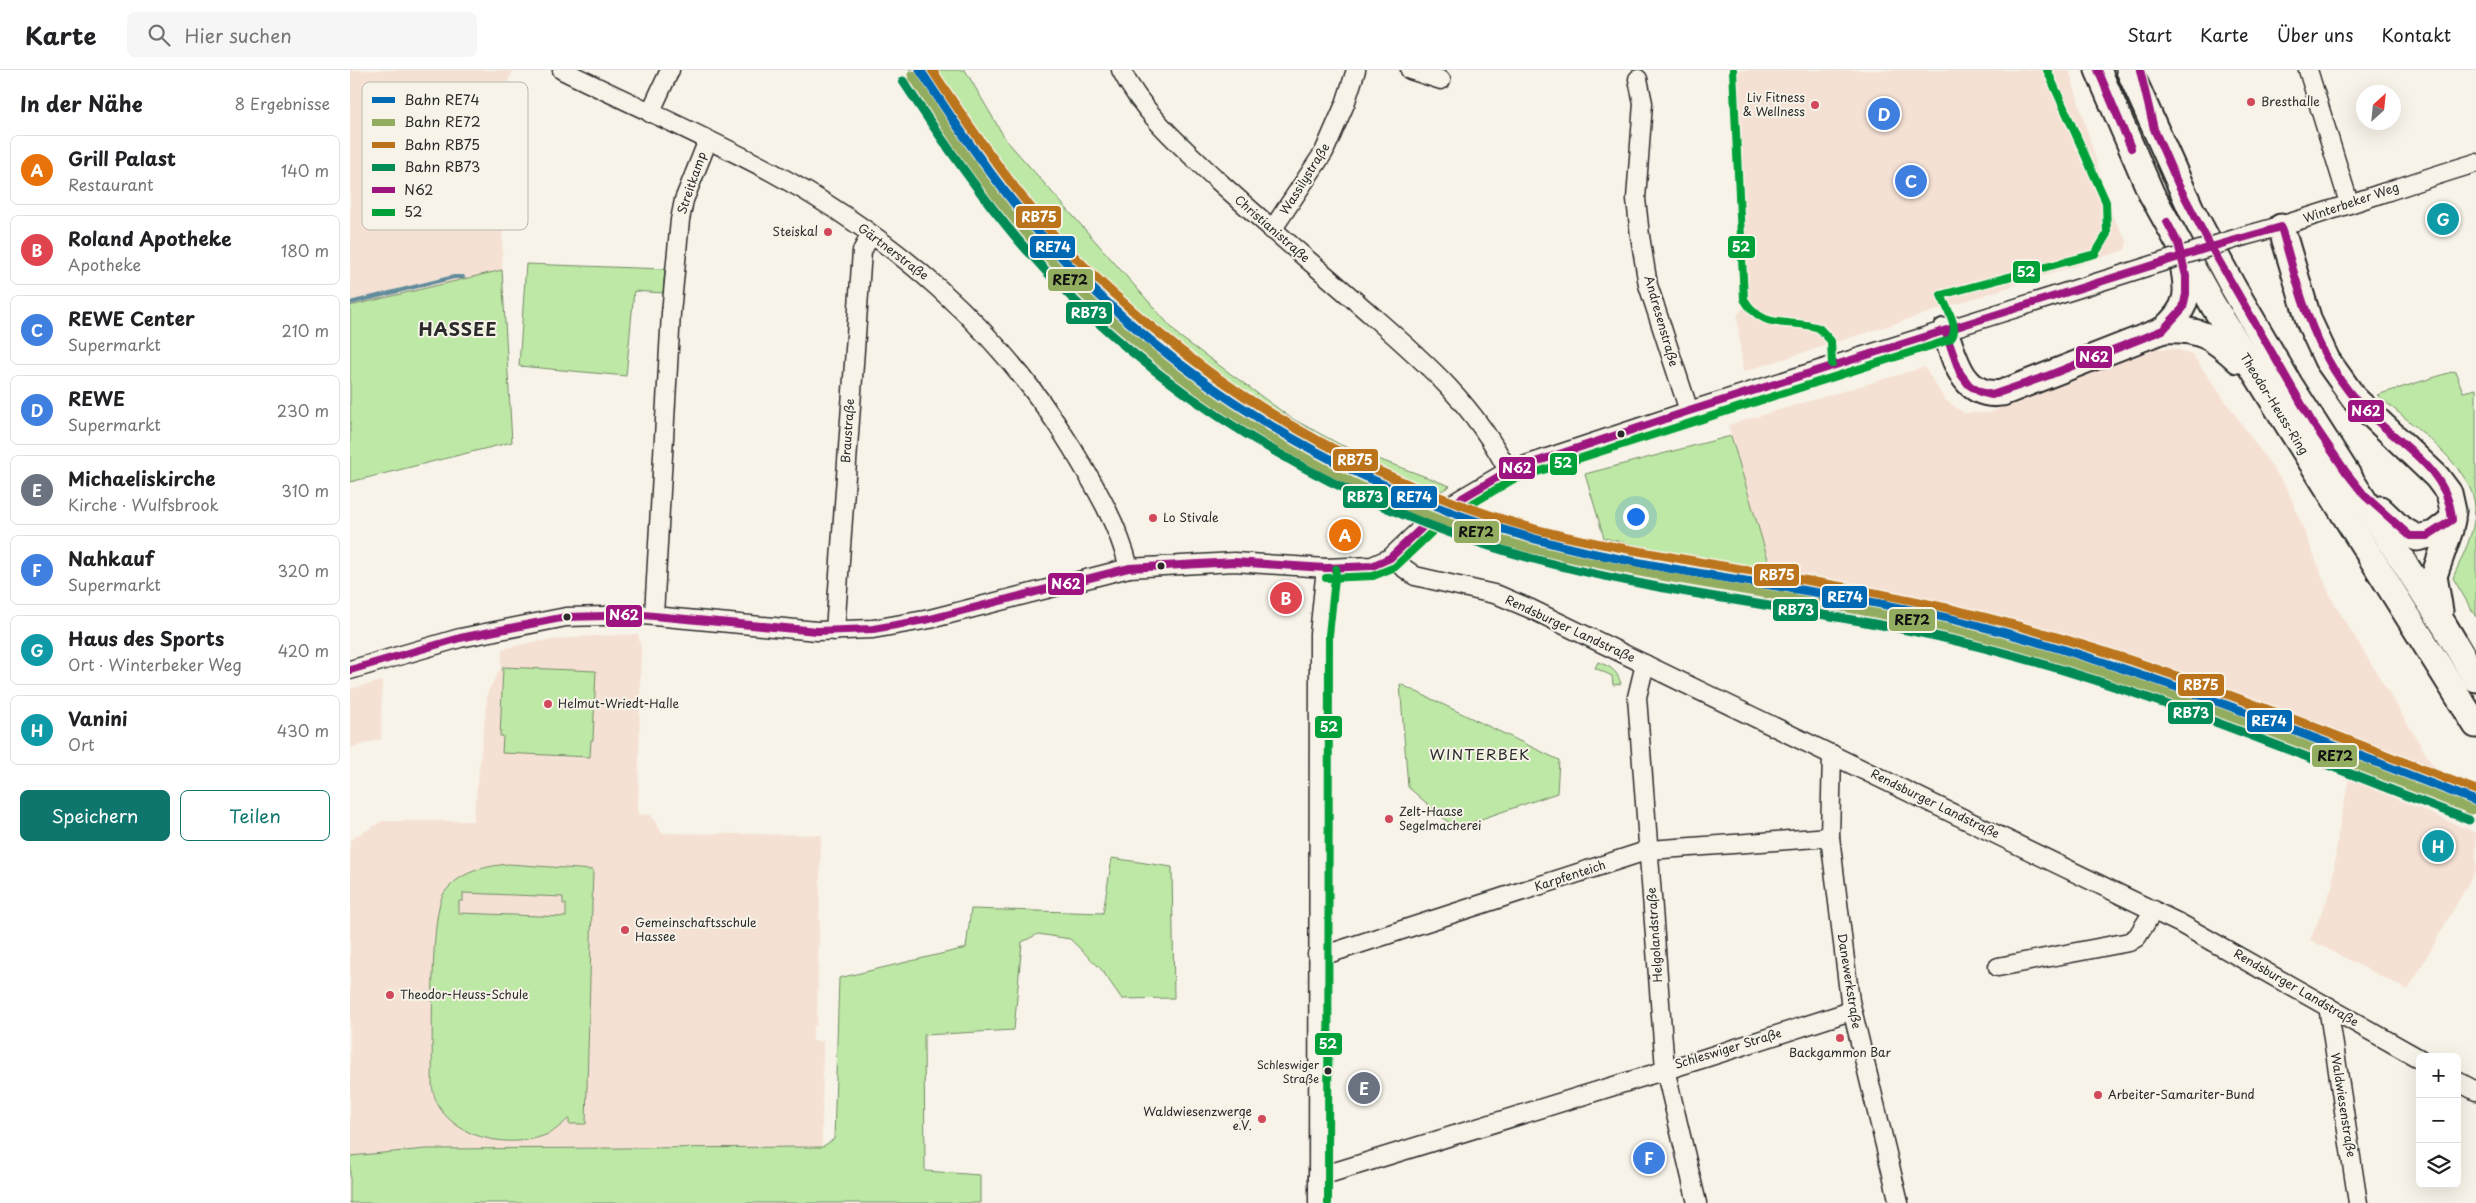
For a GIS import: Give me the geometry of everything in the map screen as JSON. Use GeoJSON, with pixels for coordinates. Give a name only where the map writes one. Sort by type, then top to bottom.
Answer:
{"type":"FeatureCollection","features":[{"type":"Feature","properties":{"kind":"highway","name":"Theodor-Heuss-Ring"},"geometry":{"type":"LineString","coordinates":[[2098,70],[2144,176],[2178,243],[2213,305],[2476,725]]}},
{"type":"Feature","properties":{"kind":"highway","name":"Theodor-Heuss-Ring"},"geometry":{"type":"LineString","coordinates":[[2129,70],[2191,210],[2233,288],[2290,385],[2444,625],[2476,679]]}},
{"type":"Feature","properties":{"kind":"highway"},"geometry":{"type":"LineString","coordinates":[[2140,70],[2153,127]]}},
{"type":"Feature","properties":{"kind":"highway"},"geometry":{"type":"LineString","coordinates":[[2292,223],[2309,321],[2327,360],[2354,398],[2444,485],[2452,501],[2452,520],[2448,538],[2434,576],[2437,599],[2444,625]]}},
{"type":"Feature","properties":{"kind":"highway"},"geometry":{"type":"LineString","coordinates":[[1945,331],[1960,373],[1969,385],[1980,392],[1992,395],[2047,376],[2163,330],[2179,315],[2186,300],[2187,284],[2178,243]]}},
{"type":"Feature","properties":{"kind":"highway"},"geometry":{"type":"LineString","coordinates":[[2163,330],[2191,330],[2209,336],[2259,380]]}},
{"type":"Feature","properties":{"kind":"highway"},"geometry":{"type":"LineString","coordinates":[[2347,476],[2410,536],[2424,538],[2434,534],[2452,520]]}},
{"type":"Feature","properties":{"kind":"street","name":"Gärtnerstraße"},"geometry":{"type":"LineString","coordinates":[[562,70],[708,140],[779,176],[820,200],[899,254],[954,301],[999,348],[1058,424],[1095,488],[1124,548],[1129,568]]}},
{"type":"Feature","properties":{"kind":"street"},"geometry":{"type":"LineString","coordinates":[[650,113],[670,70]]}},
{"type":"Feature","properties":{"kind":"street","name":"Christianistraße"},"geometry":{"type":"LineString","coordinates":[[1121,70],[1163,129],[1272,230],[1434,370],[1461,399],[1483,428],[1508,471]]}},
{"type":"Feature","properties":{"kind":"street","name":"Wassilystraße"},"geometry":{"type":"LineString","coordinates":[[1272,230],[1324,152],[1345,104],[1356,70]]}},
{"type":"Feature","properties":{"kind":"street"},"geometry":{"type":"LineString","coordinates":[[1410,70],[1441,80]]}},
{"type":"Feature","properties":{"kind":"street"},"geometry":{"type":"LineString","coordinates":[[2308,70],[2349,203]]}},
{"type":"Feature","properties":{"kind":"street","name":"Andresenstraße"},"geometry":{"type":"LineString","coordinates":[[1638,79],[1643,103],[1636,199],[1640,236],[1648,285],[1683,397],[1690,411]]}},
{"type":"Feature","properties":{"kind":"street","name":"Streitkamp"},"geometry":{"type":"LineString","coordinates":[[654,615],[671,313],[680,220],[691,179],[708,140]]}},
{"type":"Feature","properties":{"kind":"street","name":"Winterbeker Weg"},"geometry":{"type":"LineString","coordinates":[[1390,558],[1429,521],[1452,504],[1508,471],[1690,411],[2244,236],[2292,223],[2476,163]]}},
{"type":"Feature","properties":{"kind":"street","name":"Braustraße"},"geometry":{"type":"LineString","coordinates":[[835,631],[862,251],[871,234]]}},
{"type":"Feature","properties":{"kind":"street"},"geometry":{"type":"LineString","coordinates":[[350,670],[460,638],[530,622],[584,616],[654,615],[835,631],[873,629],[930,618],[1129,568],[1234,562],[1326,568],[1372,566],[1390,558]]}},
{"type":"Feature","properties":{"kind":"street","name":"Rendsburger Landstraße"},"geometry":{"type":"LineString","coordinates":[[1390,558],[1415,576],[1498,594],[2154,910],[2198,932],[2416,1057]]}},
{"type":"Feature","properties":{"kind":"street"},"geometry":{"type":"LineString","coordinates":[[1318,1203],[1319,634],[1326,568]]}},
{"type":"Feature","properties":{"kind":"street","name":"Helgolandstraße"},"geometry":{"type":"LineString","coordinates":[[1645,664],[1637,696],[1665,1069],[1698,1203]]}},
{"type":"Feature","properties":{"kind":"street","name":"Danewerkstraße"},"geometry":{"type":"LineString","coordinates":[[1832,754],[1830,837],[1851,1011],[1899,1203]]}},
{"type":"Feature","properties":{"kind":"street","name":"Karpfenteich"},"geometry":{"type":"LineString","coordinates":[[1317,954],[1331,953],[1649,850],[1830,837]]}},
{"type":"Feature","properties":{"kind":"street"},"geometry":{"type":"LineString","coordinates":[[1998,967],[2129,942],[2137,937],[2154,910]]}},
{"type":"Feature","properties":{"kind":"street","name":"Waldwiesenstraße"},"geometry":{"type":"LineString","coordinates":[[2328,1006],[2358,1203]]}},
{"type":"Feature","properties":{"kind":"street","name":"Schleswiger Straße"},"geometry":{"type":"LineString","coordinates":[[1318,1177],[1851,1011]]}},
{"type":"Feature","properties":{"kind":"street"},"geometry":{"type":"LineString","coordinates":[[2461,1083],[2476,1091]]}},
{"type":"Feature","properties":{"kind":"shaded area"},"geometry":{"type":"Polygon","coordinates":[[[350,70],[513,70],[508,82],[362,82],[362,230],[503,230],[502,270],[350,306],[350,70]]]}},
{"type":"Feature","properties":{"kind":"shaded area"},"geometry":{"type":"Polygon","coordinates":[[[1737,70],[2069,70],[2113,217],[2127,241],[2125,250],[1743,372],[1737,316],[1745,305],[1741,270],[1737,70]]]}},
{"type":"Feature","properties":{"kind":"shaded area"},"geometry":{"type":"Polygon","coordinates":[[[2155,348],[2176,349],[2192,354],[2287,488],[2331,598],[2437,772],[2065,639],[1908,600],[1773,576],[1728,425],[1925,367],[1944,399],[1964,413],[1989,413],[2155,348]]]}},
{"type":"Feature","properties":{"kind":"shaded area","name":"Gemeinschaftsschule Hassee"},"geometry":{"type":"Polygon","coordinates":[[[638,634],[641,649],[638,814],[651,815],[662,833],[821,835],[817,1025],[813,1027],[813,1041],[823,1041],[822,1147],[426,1149],[350,1156],[350,840],[382,821],[473,821],[488,691],[501,668],[502,649],[533,642],[577,637],[638,634]]]}},
{"type":"Feature","properties":{"kind":"shaded area"},"geometry":{"type":"Polygon","coordinates":[[[382,681],[381,739],[350,748],[350,689],[382,681]]]}},
{"type":"Feature","properties":{"kind":"shaded area"},"geometry":{"type":"Polygon","coordinates":[[[2349,778],[2476,833],[2476,870],[2408,990],[2310,940],[2332,887],[2338,834],[2349,778]]]}},
{"type":"Feature","properties":{"kind":"green space"},"geometry":{"type":"Polygon","coordinates":[[[931,70],[965,70],[1006,140],[1179,336],[1291,418],[1341,445],[1450,486],[1429,498],[1316,444],[1227,392],[1098,281],[1073,250],[1050,230],[978,142],[931,70]]]}},
{"type":"Feature","properties":{"kind":"green space"},"geometry":{"type":"Polygon","coordinates":[[[526,264],[665,269],[663,293],[634,291],[626,376],[519,366],[526,264]]]}},
{"type":"Feature","properties":{"kind":"green space"},"geometry":{"type":"Polygon","coordinates":[[[502,270],[512,442],[350,482],[350,306],[502,270]]]}},
{"type":"Feature","properties":{"kind":"green space"},"geometry":{"type":"Polygon","coordinates":[[[2455,371],[2463,392],[2476,389],[2476,617],[2453,578],[2473,527],[2475,509],[2472,493],[2464,477],[2452,461],[2421,431],[2377,395],[2455,371]]]}},
{"type":"Feature","properties":{"kind":"green space"},"geometry":{"type":"Polygon","coordinates":[[[1731,436],[1773,576],[1604,538],[1585,474],[1731,436]]]}},
{"type":"Feature","properties":{"kind":"green space"},"geometry":{"type":"Polygon","coordinates":[[[1598,662],[1613,670],[1618,675],[1621,684],[1613,685],[1612,676],[1595,668],[1598,662]]]}},
{"type":"Feature","properties":{"kind":"green space","name":"Helmut-Wriedt-Halle"},"geometry":{"type":"Polygon","coordinates":[[[503,667],[596,671],[593,740],[591,740],[590,757],[502,753],[503,736],[500,736],[503,667]]]}},
{"type":"Feature","properties":{"kind":"green space"},"geometry":{"type":"Polygon","coordinates":[[[1400,684],[1559,760],[1557,793],[1455,828],[1408,787],[1400,684]]]}},
{"type":"Feature","properties":{"kind":"green space"},"geometry":{"type":"Polygon","coordinates":[[[1112,858],[1172,867],[1174,998],[1122,999],[1101,969],[1070,939],[1038,934],[1022,942],[1014,1030],[924,1035],[925,1171],[980,1175],[980,1203],[350,1203],[350,1156],[426,1149],[822,1147],[834,1139],[839,978],[966,948],[971,909],[1103,913],[1112,858]]]}},
{"type":"Feature","properties":{"kind":"green space"},"geometry":{"type":"Polygon","coordinates":[[[500,865],[593,870],[586,1124],[569,1124],[569,1118],[559,1127],[540,1137],[507,1141],[489,1139],[472,1134],[457,1126],[445,1115],[436,1101],[432,1084],[434,954],[439,906],[444,893],[457,880],[473,871],[500,865]],[[463,893],[463,901],[459,901],[459,913],[566,917],[566,904],[563,904],[563,897],[463,893]]]}},
{"type":"Feature","properties":{"kind":"waterway"},"geometry":{"type":"LineString","coordinates":[[350,303],[454,277],[463,277]]}},
{"type":"Feature","properties":{"kind":"railway"},"geometry":{"type":"LineString","coordinates":[[911,70],[966,154],[1028,233],[1099,306],[1176,371],[1259,429],[1347,478],[1440,517],[1536,547],[1650,572],[1937,624],[2023,646],[2138,684],[2476,809]]}},
{"type":"Feature","properties":{"kind":"rail line","name":"RE74"},"geometry":{"type":"LineString","coordinates":[[920,70],[975,151],[1019,209],[1086,282],[1141,333],[1200,379],[1262,420],[1327,457],[1395,490],[1464,517],[1535,539],[1589,552],[1643,564],[1918,611],[2037,642],[2164,682],[2289,728],[2476,801]]}},
{"type":"Feature","properties":{"kind":"rail line","name":"RB75"},"geometry":{"type":"LineString","coordinates":[[932,70],[984,146],[1041,220],[1079,261],[1120,300],[1192,359],[1237,391],[1283,421],[1331,448],[1380,472],[1482,512],[1553,534],[1897,597],[2033,630],[2097,649],[2225,693],[2476,790]]}},
{"type":"Feature","properties":{"kind":"rail line","name":"RE72"},"geometry":{"type":"LineString","coordinates":[[912,75],[967,157],[1011,215],[1078,289],[1134,340],[1195,387],[1258,430],[1325,468],[1394,501],[1465,529],[1537,550],[1644,573],[1860,610],[1967,633],[2032,650],[2159,691],[2285,737],[2472,810]]}},
{"type":"Feature","properties":{"kind":"rail line","name":"RB73"},"geometry":{"type":"LineString","coordinates":[[903,81],[958,162],[1019,241],[1071,296],[1127,348],[1187,395],[1251,437],[1318,475],[1387,508],[1458,535],[1530,558],[1583,571],[1691,593],[1907,630],[2026,659],[2154,700],[2218,723],[2469,820]]}},
{"type":"Feature","properties":{"kind":"transit line","name":"52"},"geometry":{"type":"LineString","coordinates":[[1733,70],[1744,299],[1751,309],[1768,320],[1819,328],[1831,341],[1832,364]]}},
{"type":"Feature","properties":{"kind":"transit line","name":"52"},"geometry":{"type":"LineString","coordinates":[[1326,578],[1373,576],[1395,567],[1435,529],[1458,512],[1512,480],[1949,340],[1953,336],[1954,325],[1941,295],[2095,254],[2107,234],[2106,202],[2047,70]]}},
{"type":"Feature","properties":{"kind":"transit line","name":"N62"},"geometry":{"type":"LineString","coordinates":[[2098,70],[2131,148]]}},
{"type":"Feature","properties":{"kind":"transit line","name":"N62"},"geometry":{"type":"LineString","coordinates":[[2140,70],[2154,129],[2178,184],[2211,247]]}},
{"type":"Feature","properties":{"kind":"transit line","name":"N62"},"geometry":{"type":"LineString","coordinates":[[1945,331],[1960,373],[1969,385],[1980,392],[1992,395],[2047,376],[2163,330],[2183,308],[2186,294],[2186,276],[2178,243],[2167,222]]}},
{"type":"Feature","properties":{"kind":"transit line","name":"N62"},"geometry":{"type":"LineString","coordinates":[[2281,227],[2309,319],[2334,370],[2345,387],[2363,407],[2421,459],[2442,487],[2449,502],[2452,520],[2427,536],[2410,536],[2365,496],[2346,472],[2312,422],[2211,247],[2281,227]]}},
{"type":"Feature","properties":{"kind":"transit line","name":"N62"},"geometry":{"type":"LineString","coordinates":[[350,670],[460,638],[566,617],[643,615],[817,631],[873,629],[930,619],[1129,568],[1234,562],[1326,568],[1372,566],[1390,558],[1429,521],[1452,504],[1508,471],[1689,411],[2211,247]]}},
{"type":"Feature","properties":{"kind":"transit line","name":"52"},"geometry":{"type":"LineString","coordinates":[[1328,1203],[1329,635],[1336,569]]}},
{"type":"Feature","properties":{"kind":"place","name":"Bresthalle"},"geometry":{"type":"Point","coordinates":[2251,102]}},
{"type":"Feature","properties":{"kind":"place","name":"Liv Fitness & Wellness"},"geometry":{"type":"Point","coordinates":[1815,105]}},
{"type":"Feature","properties":{"kind":"place","name":"REWE"},"geometry":{"type":"Point","coordinates":[1884,114]}},
{"type":"Feature","properties":{"kind":"place","name":"REWE Center"},"geometry":{"type":"Point","coordinates":[1911,181]}},
{"type":"Feature","properties":{"kind":"place","name":"Haus des Sports"},"geometry":{"type":"Point","coordinates":[2443,219]}},
{"type":"Feature","properties":{"kind":"place","name":"Steiskal"},"geometry":{"type":"Point","coordinates":[828,232]}},
{"type":"Feature","properties":{"kind":"place","name":"Lo Stivale"},"geometry":{"type":"Point","coordinates":[1153,518]}},
{"type":"Feature","properties":{"kind":"place","name":"Grill Palast"},"geometry":{"type":"Point","coordinates":[1345,535]}},
{"type":"Feature","properties":{"kind":"place","name":"Roland Apotheke"},"geometry":{"type":"Point","coordinates":[1286,598]}},
{"type":"Feature","properties":{"kind":"place","name":"Helmut-Wriedt-Halle"},"geometry":{"type":"Point","coordinates":[548,704]}},
{"type":"Feature","properties":{"kind":"place","name":"Zelt-Haase Segelmacherei"},"geometry":{"type":"Point","coordinates":[1389,819]}},
{"type":"Feature","properties":{"kind":"place","name":"Vanini"},"geometry":{"type":"Point","coordinates":[2438,846]}},
{"type":"Feature","properties":{"kind":"place","name":"Gemeinschaftsschule Hassee"},"geometry":{"type":"Point","coordinates":[625,930]}},
{"type":"Feature","properties":{"kind":"place","name":"Theodor-Heuss-Schule"},"geometry":{"type":"Point","coordinates":[390,995]}},
{"type":"Feature","properties":{"kind":"place","name":"Backgammon Bar"},"geometry":{"type":"Point","coordinates":[1840,1038]}},
{"type":"Feature","properties":{"kind":"place","name":"Schleswiger Straße"},"geometry":{"type":"Point","coordinates":[1328,1071]}},
{"type":"Feature","properties":{"kind":"place","name":"Michaeliskirche"},"geometry":{"type":"Point","coordinates":[1364,1088]}},
{"type":"Feature","properties":{"kind":"place","name":"Arbeiter-Samariter-Bund"},"geometry":{"type":"Point","coordinates":[2098,1095]}},
{"type":"Feature","properties":{"kind":"place","name":"Waldwiesenzwerge e.V."},"geometry":{"type":"Point","coordinates":[1262,1119]}},
{"type":"Feature","properties":{"kind":"place","name":"Nahkauf"},"geometry":{"type":"Point","coordinates":[1649,1158]}},
{"type":"Feature","properties":{"kind":"district","name":"HASSEE"},"geometry":{"type":"Point","coordinates":[458,330]}},
{"type":"Feature","properties":{"kind":"district","name":"WINTERBEK"},"geometry":{"type":"Point","coordinates":[1480,755]}}]}
